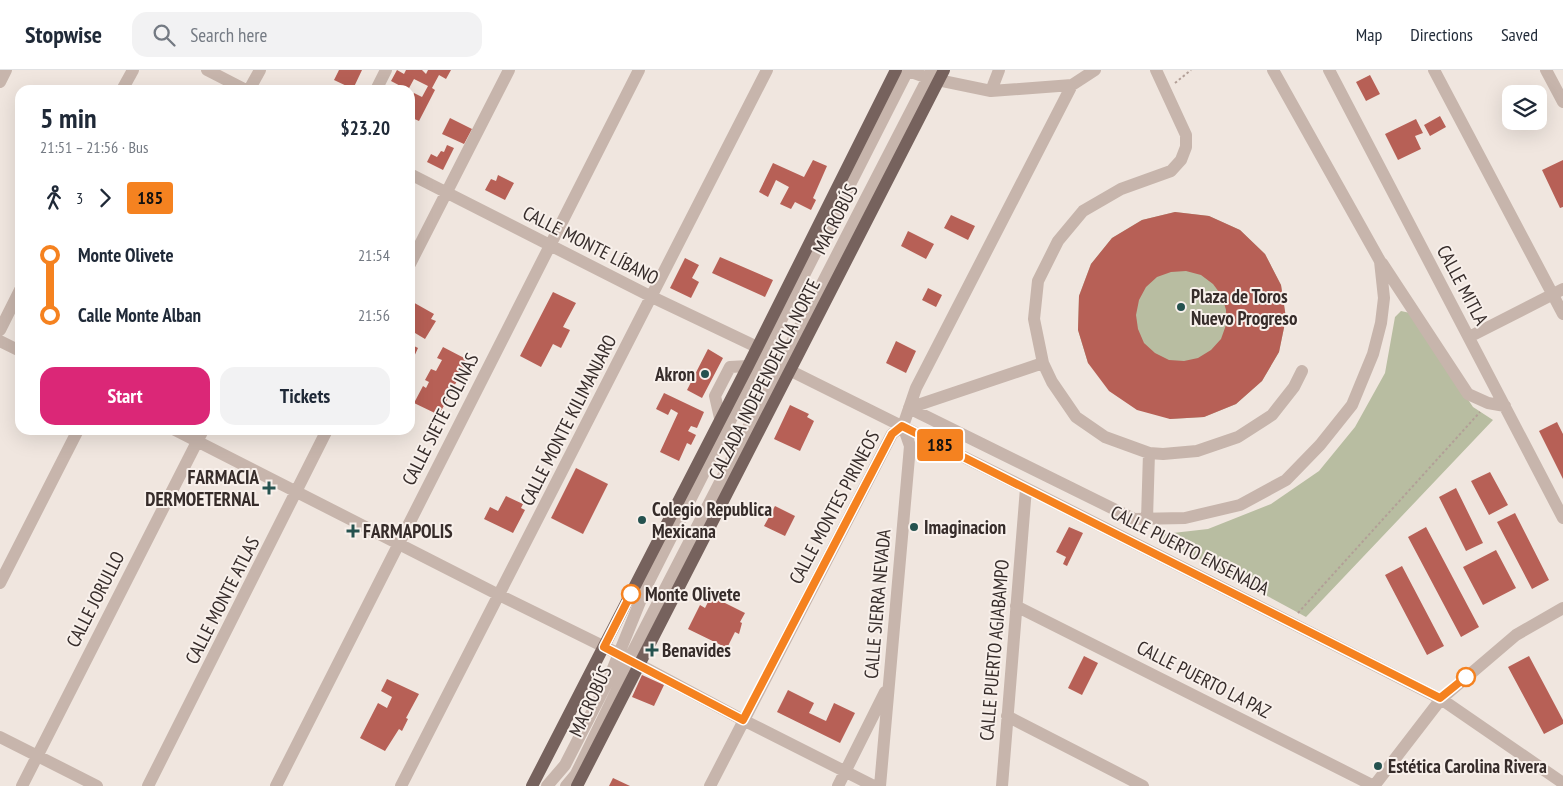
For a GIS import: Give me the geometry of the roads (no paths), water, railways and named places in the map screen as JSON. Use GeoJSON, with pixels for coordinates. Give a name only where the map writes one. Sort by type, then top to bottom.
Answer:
{"type":"FeatureCollection","features":[{"type":"Feature","properties":{"kind":"main road","name":"CALZADA INDEPENDENCIA NORTE"},"geometry":{"type":"LineString","coordinates":[[532,786],[720,418],[904,70]]}},
{"type":"Feature","properties":{"kind":"main road","name":"CALZADA INDEPENDENCIA NORTE"},"geometry":{"type":"LineString","coordinates":[[577,786],[629,659],[789,370],[936,74]]}},
{"type":"Feature","properties":{"kind":"street"},"geometry":{"type":"LineString","coordinates":[[0,82],[6,70]]}},
{"type":"Feature","properties":{"kind":"street"},"geometry":{"type":"LineString","coordinates":[[125,85],[133,70]]}},
{"type":"Feature","properties":{"kind":"street"},"geometry":{"type":"LineString","coordinates":[[207,70],[238,85]]}},
{"type":"Feature","properties":{"kind":"street"},"geometry":{"type":"LineString","coordinates":[[251,85],[260,70]]}},
{"type":"Feature","properties":{"kind":"street"},"geometry":{"type":"LineString","coordinates":[[378,85],[386,70]]}},
{"type":"Feature","properties":{"kind":"street"},"geometry":{"type":"LineString","coordinates":[[415,254],[509,70]]}},
{"type":"Feature","properties":{"kind":"street","name":"CALLE SIETE COLINAS"},"geometry":{"type":"LineString","coordinates":[[276,786],[639,70]]}},
{"type":"Feature","properties":{"kind":"street","name":"CALLE MONTE KILIMANJARO"},"geometry":{"type":"LineString","coordinates":[[401,786],[767,70]]}},
{"type":"Feature","properties":{"kind":"street"},"geometry":{"type":"LineString","coordinates":[[904,70],[936,74],[991,91],[1072,85],[1095,70]]}},
{"type":"Feature","properties":{"kind":"street","name":"MACROBÚS"},"geometry":{"type":"LineString","coordinates":[[547,786],[565,765],[607,683],[629,659],[646,588],[904,70]]}},
{"type":"Feature","properties":{"kind":"street"},"geometry":{"type":"LineString","coordinates":[[991,91],[999,70]]}},
{"type":"Feature","properties":{"kind":"street"},"geometry":{"type":"LineString","coordinates":[[1156,70],[1186,135],[1186,147],[1181,160],[1171,171],[1121,189],[1083,211],[1058,241],[1038,281],[1034,319],[1043,363],[1052,382],[1076,417],[1105,437],[1149,453],[1163,454],[1197,451],[1238,437],[1272,415],[1294,387],[1302,371]]}},
{"type":"Feature","properties":{"kind":"street"},"geometry":{"type":"LineString","coordinates":[[1273,70],[1380,260],[1468,394],[1488,403],[1505,406]]}},
{"type":"Feature","properties":{"kind":"street"},"geometry":{"type":"LineString","coordinates":[[1434,70],[1558,292],[1563,314]]}},
{"type":"Feature","properties":{"kind":"street"},"geometry":{"type":"LineString","coordinates":[[1546,70],[1563,102]]}},
{"type":"Feature","properties":{"kind":"street","name":"CALLE MITLA"},"geometry":{"type":"LineString","coordinates":[[1332,71],[1563,518]]}},
{"type":"Feature","properties":{"kind":"street","name":"MACROBÚS"},"geometry":{"type":"LineString","coordinates":[[566,786],[576,774],[617,690],[629,659],[936,74]]}},
{"type":"Feature","properties":{"kind":"street","name":"CALLE MONTES PIRINEOS"},"geometry":{"type":"LineString","coordinates":[[710,786],[892,434],[902,426],[916,388],[1072,85]]}},
{"type":"Feature","properties":{"kind":"street","name":"CALLE MONTE LÍBANO"},"geometry":{"type":"LineString","coordinates":[[415,176],[652,297],[757,347]]}},
{"type":"Feature","properties":{"kind":"street"},"geometry":{"type":"LineString","coordinates":[[909,408],[1134,518],[1185,518],[1240,505],[1286,480],[1320,444],[1352,405],[1373,354],[1381,323],[1384,298],[1380,260]]}},
{"type":"Feature","properties":{"kind":"street"},"geometry":{"type":"LineString","coordinates":[[1469,337],[1558,292]]}},
{"type":"Feature","properties":{"kind":"street"},"geometry":{"type":"LineString","coordinates":[[0,330],[15,300]]}},
{"type":"Feature","properties":{"kind":"street"},"geometry":{"type":"LineString","coordinates":[[0,341],[15,348]]}},
{"type":"Feature","properties":{"kind":"street"},"geometry":{"type":"LineString","coordinates":[[909,408],[1043,363]]}},
{"type":"Feature","properties":{"kind":"street","name":"CALLE PUERTO ENSENADA"},"geometry":{"type":"LineString","coordinates":[[789,370],[1440,698],[1563,783]]}},
{"type":"Feature","properties":{"kind":"street","name":"CALLE SIERRA NEVADA"},"geometry":{"type":"LineString","coordinates":[[880,786],[910,446],[902,426]]}},
{"type":"Feature","properties":{"kind":"street"},"geometry":{"type":"LineString","coordinates":[[0,583],[75,435]]}},
{"type":"Feature","properties":{"kind":"street","name":"CALLE MONTE ATLAS"},"geometry":{"type":"LineString","coordinates":[[148,786],[325,435]]}},
{"type":"Feature","properties":{"kind":"street"},"geometry":{"type":"LineString","coordinates":[[200,436],[297,492],[629,659],[743,720],[874,786]]}},
{"type":"Feature","properties":{"kind":"street","name":"CALLE JORULLO"},"geometry":{"type":"LineString","coordinates":[[22,786],[200,436]]}},
{"type":"Feature","properties":{"kind":"street"},"geometry":{"type":"LineString","coordinates":[[1147,518],[1149,453]]}},
{"type":"Feature","properties":{"kind":"street","name":"CALLE PUERTO AGIABAMPO"},"geometry":{"type":"LineString","coordinates":[[1002,786],[1026,488]]}},
{"type":"Feature","properties":{"kind":"street","name":"CALLE PUERTO LA PAZ"},"geometry":{"type":"LineString","coordinates":[[1016,606],[1374,786]]}},
{"type":"Feature","properties":{"kind":"street"},"geometry":{"type":"LineString","coordinates":[[1374,786],[1440,698],[1516,635],[1563,608]]}},
{"type":"Feature","properties":{"kind":"street"},"geometry":{"type":"LineString","coordinates":[[838,786],[889,685]]}},
{"type":"Feature","properties":{"kind":"street"},"geometry":{"type":"LineString","coordinates":[[1007,716],[1143,786]]}},
{"type":"Feature","properties":{"kind":"street"},"geometry":{"type":"LineString","coordinates":[[0,737],[97,786]]}},
{"type":"Feature","properties":{"kind":"place","name":"Plaza de Toros Nuevo Progreso"},"geometry":{"type":"Point","coordinates":[1181,307]}},
{"type":"Feature","properties":{"kind":"place","name":"Akron"},"geometry":{"type":"Point","coordinates":[705,374]}},
{"type":"Feature","properties":{"kind":"place","name":"FARMACIA DERMOETERNAL"},"geometry":{"type":"Point","coordinates":[269,488]}},
{"type":"Feature","properties":{"kind":"place","name":"Colegio Republica Mexicana"},"geometry":{"type":"Point","coordinates":[642,520]}},
{"type":"Feature","properties":{"kind":"place","name":"Imaginacion"},"geometry":{"type":"Point","coordinates":[914,527]}},
{"type":"Feature","properties":{"kind":"place","name":"FARMAPOLIS"},"geometry":{"type":"Point","coordinates":[353,531]}},
{"type":"Feature","properties":{"kind":"place","name":"Monte Olivete"},"geometry":{"type":"Point","coordinates":[631,594]}},
{"type":"Feature","properties":{"kind":"place","name":"Benavides"},"geometry":{"type":"Point","coordinates":[652,650]}},
{"type":"Feature","properties":{"kind":"place","name":"Estética Carolina Rivera"},"geometry":{"type":"Point","coordinates":[1378,766]}}]}
